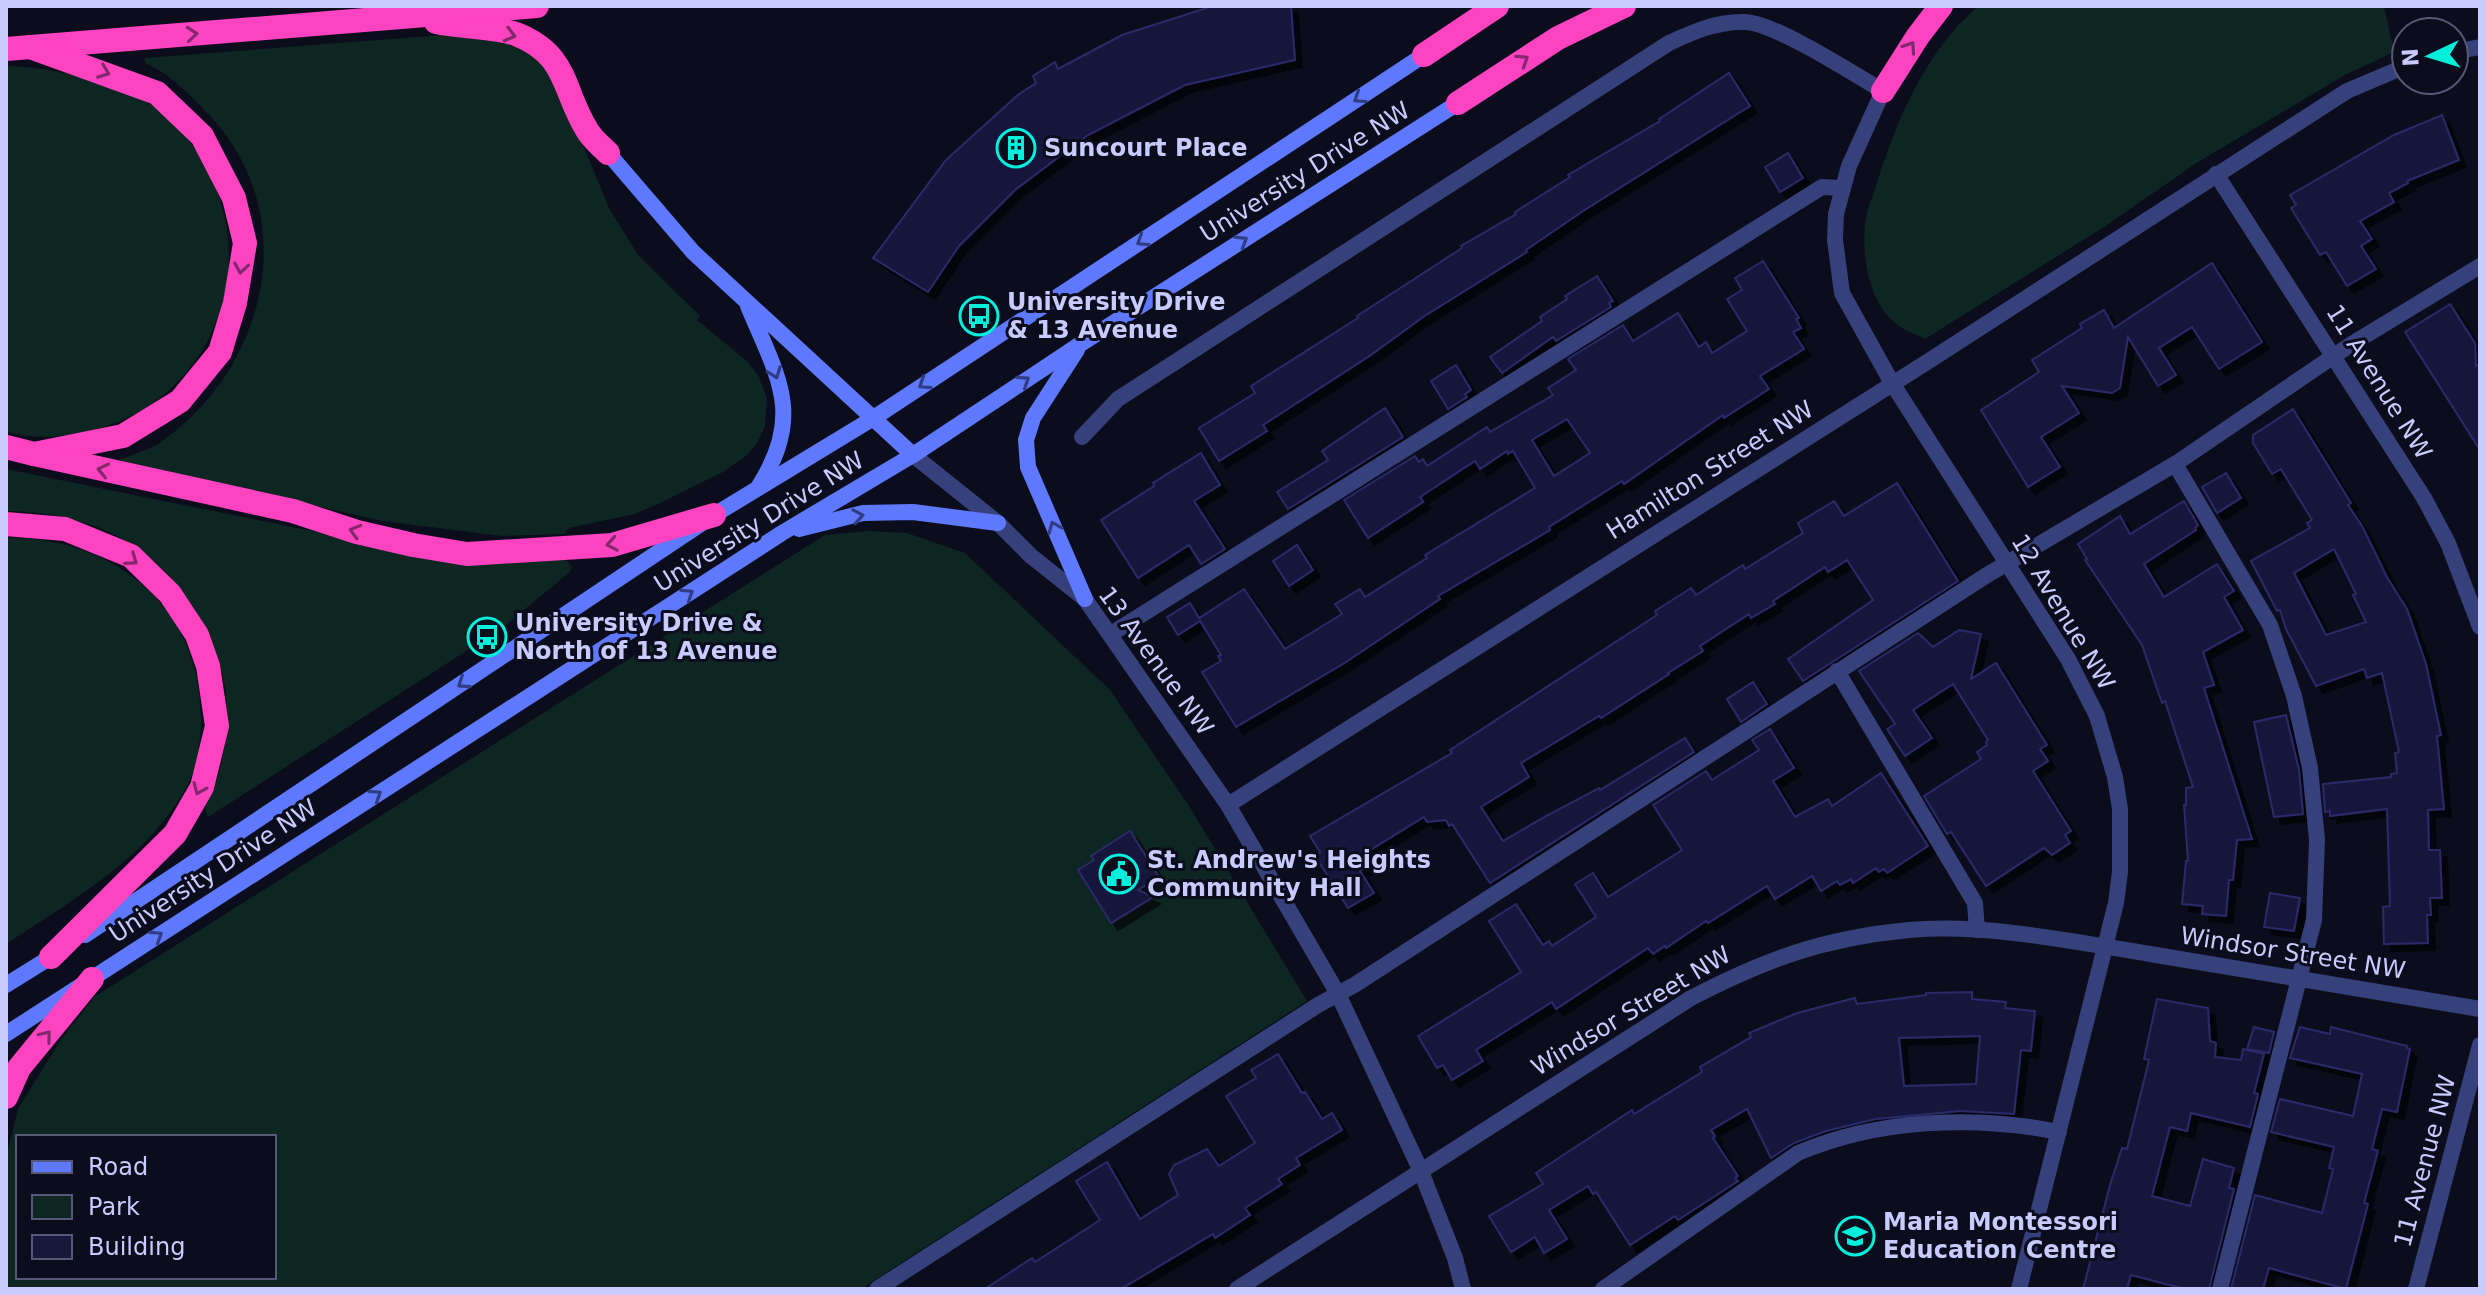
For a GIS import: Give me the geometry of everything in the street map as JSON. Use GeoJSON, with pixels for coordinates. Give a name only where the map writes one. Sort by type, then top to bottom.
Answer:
{"type":"FeatureCollection","features":[{"type":"Feature","properties":{"kind":"highway"},"geometry":{"type":"LineString","coordinates":[[18,48],[537,6]]}},
{"type":"Feature","properties":{"kind":"highway"},"geometry":{"type":"LineString","coordinates":[[1424,55],[1497,6]]}},
{"type":"Feature","properties":{"kind":"highway"},"geometry":{"type":"LineString","coordinates":[[1458,103],[1558,38],[1624,6]]}},
{"type":"Feature","properties":{"kind":"highway"},"geometry":{"type":"LineString","coordinates":[[1883,91],[1941,6]]}},
{"type":"Feature","properties":{"kind":"highway"},"geometry":{"type":"LineString","coordinates":[[407,16],[465,28],[513,33],[534,44],[554,59],[565,77],[587,131],[608,153]]}},
{"type":"Feature","properties":{"kind":"highway"},"geometry":{"type":"LineString","coordinates":[[18,48],[157,93],[202,136],[234,198],[245,243],[235,303],[220,352],[180,401],[123,436],[34,454]]}},
{"type":"Feature","properties":{"kind":"highway"},"geometry":{"type":"LineString","coordinates":[[6,447],[293,511],[357,532],[413,545],[467,554],[612,545],[714,515]]}},
{"type":"Feature","properties":{"kind":"highway"},"geometry":{"type":"LineString","coordinates":[[6,524],[65,529],[131,556],[170,594],[197,635],[208,666],[217,726],[202,787],[175,834],[51,957]]}},
{"type":"Feature","properties":{"kind":"highway"},"geometry":{"type":"LineString","coordinates":[[6,1097],[19,1068],[92,979]]}},
{"type":"Feature","properties":{"kind":"street"},"geometry":{"type":"LineString","coordinates":[[1082,437],[1118,399],[1669,43],[1704,27],[1747,22],[1785,36],[1883,91]]}},
{"type":"Feature","properties":{"kind":"street","name":"University Drive NW"},"geometry":{"type":"LineString","coordinates":[[6,985],[714,515],[872,419],[1424,55]]}},
{"type":"Feature","properties":{"kind":"street","name":"Hamilton Street NW"},"geometry":{"type":"LineString","coordinates":[[1228,805],[2347,91],[2390,73]]}},
{"type":"Feature","properties":{"kind":"street","name":"12 Avenue NW"},"geometry":{"type":"LineString","coordinates":[[1883,91],[1841,188],[1835,240],[1842,293],[1892,383],[2084,687],[2107,746],[2120,809],[2116,903],[2019,1289]]}},
{"type":"Feature","properties":{"kind":"street","name":"University Drive NW"},"geometry":{"type":"LineString","coordinates":[[6,1034],[782,533],[913,455],[1458,103]]}},
{"type":"Feature","properties":{"kind":"street","name":"13 Avenue NW"},"geometry":{"type":"LineString","coordinates":[[608,153],[693,252],[872,419],[1085,599],[1228,805],[1338,994],[1420,1169],[1455,1258],[1463,1289]]}},
{"type":"Feature","properties":{"kind":"street","name":"11 Avenue NW"},"geometry":{"type":"LineString","coordinates":[[2216,174],[2424,498],[2448,543],[2480,627]]}},
{"type":"Feature","properties":{"kind":"street"},"geometry":{"type":"LineString","coordinates":[[1111,634],[1822,187],[1841,188]]}},
{"type":"Feature","properties":{"kind":"street"},"geometry":{"type":"LineString","coordinates":[[877,1289],[1837,671],[2005,564],[2175,464],[2335,357],[2480,266]]}},
{"type":"Feature","properties":{"kind":"street"},"geometry":{"type":"LineString","coordinates":[[745,300],[779,381],[785,422],[773,464],[757,489]]}},
{"type":"Feature","properties":{"kind":"street"},"geometry":{"type":"LineString","coordinates":[[1082,343],[1033,418],[1026,440],[1028,467],[1085,599]]}},
{"type":"Feature","properties":{"kind":"street"},"geometry":{"type":"LineString","coordinates":[[2175,464],[2270,625],[2294,696],[2310,768],[2317,840],[2314,920],[2220,1289]]}},
{"type":"Feature","properties":{"kind":"street"},"geometry":{"type":"LineString","coordinates":[[782,533],[863,513],[913,512],[998,523]]}},
{"type":"Feature","properties":{"kind":"street"},"geometry":{"type":"LineString","coordinates":[[1837,671],[1975,903],[1977,930]]}},
{"type":"Feature","properties":{"kind":"street","name":"Windsor Street NW"},"geometry":{"type":"LineString","coordinates":[[1237,1289],[1691,998],[1746,969],[1795,951],[1911,930],[1977,930],[2106,947],[2480,1009]]}},
{"type":"Feature","properties":{"kind":"street","name":"11 Avenue NW"},"geometry":{"type":"LineString","coordinates":[[2416,1289],[2480,1045]]}},
{"type":"Feature","properties":{"kind":"street"},"geometry":{"type":"LineString","coordinates":[[1603,1289],[1798,1153],[1831,1139],[1899,1126],[1954,1123],[1999,1122],[2059,1132]]}},
{"type":"Feature","properties":{"kind":"green space"},"geometry":{"type":"Polygon","coordinates":[[[1979,6],[2384,6],[2390,34],[2390,54],[2345,75],[2198,162],[2104,227],[1925,339],[1896,324],[1884,312],[1868,276],[1864,236],[1870,202],[1902,114],[1928,66],[1960,24],[1979,6]]]}},
{"type":"Feature","properties":{"kind":"green space"},"geometry":{"type":"Polygon","coordinates":[[[443,35],[512,42],[541,61],[555,78],[610,210],[639,256],[700,316],[697,320],[748,362],[759,377],[767,398],[765,426],[757,443],[746,456],[723,472],[635,514],[569,528],[564,534],[502,536],[382,521],[118,460],[158,444],[195,413],[225,376],[247,335],[260,291],[264,246],[257,200],[240,157],[204,109],[172,80],[145,63],[145,58],[443,35]]]}},
{"type":"Feature","properties":{"kind":"green space"},"geometry":{"type":"Polygon","coordinates":[[[6,66],[48,70],[93,80],[155,107],[175,123],[190,142],[220,199],[228,242],[226,285],[215,326],[194,363],[165,394],[128,418],[84,432],[45,437],[6,431],[6,66]]]}},
{"type":"Feature","properties":{"kind":"green space"},"geometry":{"type":"Polygon","coordinates":[[[6,469],[421,553],[565,559],[572,567],[570,572],[502,628],[208,817],[206,805],[223,755],[227,703],[221,668],[202,623],[166,573],[121,538],[67,518],[6,511],[6,469]]]}},
{"type":"Feature","properties":{"kind":"green space"},"geometry":{"type":"Polygon","coordinates":[[[868,531],[907,533],[965,553],[1110,690],[1189,806],[1307,1001],[861,1289],[6,1289],[6,1158],[18,1109],[58,1044],[94,997],[825,535],[868,531]]]}},
{"type":"Feature","properties":{"kind":"green space"},"geometry":{"type":"Polygon","coordinates":[[[6,538],[42,540],[77,548],[109,562],[137,580],[161,604],[180,632],[193,664],[201,725],[196,762],[188,784],[146,841],[103,879],[6,944],[6,538]]]}},
{"type":"Feature","properties":{"kind":"building","name":"Suncourt Place"},"geometry":{"type":"Polygon","coordinates":[[[1213,6],[1291,6],[1295,60],[1185,85],[1088,135],[1015,190],[959,246],[928,292],[873,258],[946,160],[1019,94],[1036,83],[1033,76],[1055,62],[1058,69],[1122,35],[1213,6]]]}},
{"type":"Feature","properties":{"kind":"building"},"geometry":{"type":"Polygon","coordinates":[[[1729,73],[1750,106],[1423,317],[1371,355],[1263,425],[1267,431],[1219,461],[1199,428],[1255,393],[1251,386],[1358,318],[1461,246],[1516,214],[1570,177],[1568,175],[1660,121],[1729,73]]]}},
{"type":"Feature","properties":{"kind":"building"},"geometry":{"type":"Polygon","coordinates":[[[2442,115],[2459,160],[2407,181],[2389,193],[2394,202],[2360,221],[2372,239],[2361,246],[2376,269],[2347,286],[2326,252],[2320,255],[2291,208],[2296,205],[2290,195],[2394,135],[2442,115]]]}},
{"type":"Feature","properties":{"kind":"building"},"geometry":{"type":"Polygon","coordinates":[[[1788,153],[1803,178],[1780,192],[1765,167],[1788,153]]]}},
{"type":"Feature","properties":{"kind":"building"},"geometry":{"type":"Polygon","coordinates":[[[1763,261],[1799,318],[1796,319],[1801,328],[1793,332],[1804,349],[1760,376],[1769,389],[1724,418],[1723,415],[1624,484],[1622,481],[1549,527],[1550,530],[1438,596],[1440,599],[1343,664],[1236,727],[1202,672],[1221,661],[1218,656],[1221,655],[1200,621],[1178,635],[1167,617],[1190,603],[1199,618],[1244,589],[1285,649],[1342,614],[1335,604],[1360,589],[1365,597],[1427,558],[1425,555],[1535,488],[1513,451],[1508,454],[1507,451],[1480,469],[1475,461],[1420,497],[1423,502],[1368,538],[1344,500],[1415,456],[1419,462],[1423,459],[1427,466],[1487,427],[1490,432],[1553,395],[1548,388],[1576,370],[1568,359],[1623,325],[1633,341],[1678,313],[1699,347],[1706,342],[1712,353],[1747,331],[1727,299],[1742,290],[1735,278],[1763,261]],[[1567,419],[1532,440],[1554,476],[1590,453],[1567,419]]]}},
{"type":"Feature","properties":{"kind":"building"},"geometry":{"type":"Polygon","coordinates":[[[2212,263],[2262,342],[2219,369],[2192,327],[2159,348],[2176,375],[2158,386],[2128,337],[2120,388],[2112,393],[2062,386],[2079,413],[2041,437],[2060,467],[2028,487],[1981,410],[2039,372],[2032,360],[2082,328],[2080,324],[2104,310],[2114,328],[2212,263]]]}},
{"type":"Feature","properties":{"kind":"building"},"geometry":{"type":"Polygon","coordinates":[[[1597,276],[1613,301],[1609,303],[1611,307],[1556,341],[1553,337],[1502,373],[1490,357],[1542,321],[1540,317],[1567,299],[1565,296],[1597,276]]]}},
{"type":"Feature","properties":{"kind":"building"},"geometry":{"type":"Polygon","coordinates":[[[2450,304],[2475,343],[2476,366],[2480,364],[2480,450],[2405,332],[2450,304]]]}},
{"type":"Feature","properties":{"kind":"building"},"geometry":{"type":"Polygon","coordinates":[[[1456,365],[1471,390],[1465,394],[1467,397],[1448,409],[1431,381],[1456,365]]]}},
{"type":"Feature","properties":{"kind":"building"},"geometry":{"type":"Polygon","coordinates":[[[1385,408],[1403,437],[1288,509],[1277,492],[1328,460],[1322,451],[1385,408]]]}},
{"type":"Feature","properties":{"kind":"building"},"geometry":{"type":"Polygon","coordinates":[[[2293,409],[2351,503],[2348,505],[2407,609],[2426,664],[2441,735],[2437,736],[2444,809],[2428,810],[2429,850],[2440,850],[2442,898],[2430,898],[2428,943],[2384,944],[2383,907],[2390,906],[2387,809],[2330,816],[2330,811],[2325,812],[2323,784],[2391,777],[2391,774],[2397,773],[2395,753],[2399,752],[2382,673],[2367,678],[2364,669],[2316,686],[2286,629],[2280,610],[2277,611],[2251,561],[2310,528],[2307,523],[2312,520],[2281,469],[2272,474],[2253,443],[2253,435],[2293,409]],[[2334,549],[2294,573],[2326,635],[2366,622],[2353,595],[2356,594],[2334,549]]]}},
{"type":"Feature","properties":{"kind":"building"},"geometry":{"type":"Polygon","coordinates":[[[1201,453],[1220,485],[1194,501],[1225,549],[1201,564],[1189,545],[1138,578],[1101,520],[1201,453]]]}},
{"type":"Feature","properties":{"kind":"building"},"geometry":{"type":"Polygon","coordinates":[[[2226,473],[2241,498],[2217,513],[2202,487],[2226,473]]]}},
{"type":"Feature","properties":{"kind":"building"},"geometry":{"type":"Polygon","coordinates":[[[1897,483],[1958,581],[1803,681],[1788,659],[1873,600],[1847,560],[1828,572],[1825,567],[1773,601],[1775,604],[1751,618],[1749,614],[1700,646],[1703,651],[1601,718],[1599,716],[1521,763],[1529,777],[1481,807],[1503,841],[1600,790],[1685,738],[1694,752],[1490,883],[1452,824],[1449,826],[1446,820],[1427,822],[1424,817],[1364,854],[1371,864],[1360,871],[1374,893],[1348,908],[1315,856],[1320,852],[1310,836],[1452,753],[1450,750],[1657,615],[1655,611],[1691,588],[1696,595],[1803,533],[1798,523],[1834,501],[1844,516],[1897,483]]]}},
{"type":"Feature","properties":{"kind":"building"},"geometry":{"type":"Polygon","coordinates":[[[2184,501],[2198,525],[2196,530],[2144,564],[2164,597],[2217,564],[2234,591],[2224,597],[2243,630],[2203,652],[2214,685],[2204,688],[2252,839],[2237,840],[2226,916],[2202,914],[2203,906],[2182,904],[2188,861],[2184,805],[2186,788],[2193,787],[2165,701],[2162,703],[2142,645],[2085,560],[2078,544],[2120,516],[2130,534],[2184,501]]]}},
{"type":"Feature","properties":{"kind":"building"},"geometry":{"type":"Polygon","coordinates":[[[1297,545],[1313,570],[1289,586],[1273,561],[1297,545]]]}},
{"type":"Feature","properties":{"kind":"building"},"geometry":{"type":"Polygon","coordinates":[[[1959,630],[1981,634],[1971,679],[1996,663],[2047,745],[2040,749],[2048,761],[2033,771],[2071,831],[2065,835],[2070,843],[2052,855],[2044,848],[1986,886],[1951,832],[1947,834],[1924,796],[1981,759],[1977,752],[1987,745],[1988,740],[1953,684],[1913,710],[1932,738],[1905,756],[1887,729],[1895,724],[1859,671],[1918,633],[1933,647],[1959,630]]]}},
{"type":"Feature","properties":{"kind":"building"},"geometry":{"type":"Polygon","coordinates":[[[1753,682],[1767,704],[1741,722],[1727,699],[1753,682]]]}},
{"type":"Feature","properties":{"kind":"building"},"geometry":{"type":"Polygon","coordinates":[[[2286,715],[2299,770],[2303,814],[2274,817],[2254,722],[2286,715]]]}},
{"type":"Feature","properties":{"kind":"building"},"geometry":{"type":"Polygon","coordinates":[[[1770,729],[1794,768],[1773,781],[1795,817],[1828,799],[1832,806],[1881,773],[1928,846],[1887,873],[1884,869],[1879,872],[1876,868],[1853,883],[1851,879],[1840,885],[1837,881],[1821,891],[1812,876],[1775,899],[1767,886],[1666,948],[1653,954],[1648,948],[1556,1009],[1552,1002],[1476,1050],[1483,1061],[1452,1080],[1443,1065],[1437,1068],[1418,1036],[1521,972],[1489,921],[1516,904],[1543,945],[1549,941],[1552,946],[1596,917],[1575,884],[1593,873],[1608,897],[1682,850],[1653,805],[1706,771],[1712,780],[1759,750],[1752,740],[1770,729]]]}},
{"type":"Feature","properties":{"kind":"building","name":"St. Andrew's Heights Community Hall"},"geometry":{"type":"Polygon","coordinates":[[[1130,831],[1159,877],[1138,890],[1153,897],[1111,923],[1078,870],[1094,860],[1091,856],[1130,831]]]}},
{"type":"Feature","properties":{"kind":"building"},"geometry":{"type":"Polygon","coordinates":[[[2270,893],[2300,898],[2294,931],[2264,927],[2270,893]]]}},
{"type":"Feature","properties":{"kind":"building"},"geometry":{"type":"Polygon","coordinates":[[[1972,992],[1972,999],[2006,1002],[2005,1008],[2035,1011],[2031,1051],[2021,1050],[2014,1114],[1960,1111],[1876,1119],[1826,1131],[1794,1143],[1771,1158],[1747,1109],[1711,1130],[1738,1181],[1678,1220],[1675,1216],[1630,1245],[1596,1192],[1593,1194],[1588,1186],[1549,1210],[1567,1239],[1544,1253],[1535,1237],[1511,1252],[1489,1216],[1543,1184],[1536,1173],[1632,1110],[1634,1114],[1702,1072],[1700,1067],[1751,1037],[1749,1033],[1797,1013],[1855,998],[1857,1004],[1926,993],[1972,992]],[[1980,1036],[1899,1038],[1904,1086],[1976,1084],[1980,1036]]]}},
{"type":"Feature","properties":{"kind":"building"},"geometry":{"type":"Polygon","coordinates":[[[2157,999],[2208,1008],[2210,1041],[2216,1043],[2215,1057],[2241,1060],[2243,1049],[2264,1054],[2254,1093],[2258,1094],[2250,1127],[2191,1113],[2187,1131],[2170,1127],[2152,1196],[2190,1206],[2203,1159],[2234,1168],[2229,1188],[2234,1189],[2209,1289],[2185,1289],[2131,1275],[2127,1289],[2083,1289],[2110,1185],[2122,1148],[2127,1149],[2149,1060],[2144,1059],[2157,999]]]}},
{"type":"Feature","properties":{"kind":"building"},"geometry":{"type":"Polygon","coordinates":[[[2254,1027],[2274,1032],[2269,1053],[2247,1049],[2254,1027]]]}},
{"type":"Feature","properties":{"kind":"building"},"geometry":{"type":"Polygon","coordinates":[[[2300,1027],[2330,1034],[2331,1027],[2407,1046],[2410,1049],[2397,1112],[2382,1109],[2372,1149],[2378,1151],[2364,1203],[2368,1204],[2346,1289],[2269,1268],[2263,1289],[2231,1289],[2255,1195],[2322,1213],[2333,1169],[2329,1168],[2334,1147],[2271,1132],[2280,1099],[2353,1116],[2362,1074],[2290,1058],[2300,1027]]]}},
{"type":"Feature","properties":{"kind":"building"},"geometry":{"type":"Polygon","coordinates":[[[1278,1054],[1322,1119],[1332,1113],[1342,1130],[1296,1158],[1300,1165],[1278,1179],[1282,1184],[1245,1208],[1250,1215],[1215,1238],[1213,1234],[1121,1289],[985,1289],[1032,1258],[1035,1262],[1100,1220],[1076,1181],[1107,1162],[1140,1219],[1178,1195],[1169,1174],[1174,1165],[1207,1149],[1219,1166],[1255,1143],[1226,1096],[1256,1078],[1251,1070],[1278,1054]]]}},
{"type":"Feature","properties":{"kind":"place","name":"Suncourt Place"},"geometry":{"type":"Point","coordinates":[1016,148]}},
{"type":"Feature","properties":{"kind":"place","name":"University Drive & 13 Avenue"},"geometry":{"type":"Point","coordinates":[979,316]}},
{"type":"Feature","properties":{"kind":"place","name":"University Drive & North of 13 Avenue"},"geometry":{"type":"Point","coordinates":[487,637]}},
{"type":"Feature","properties":{"kind":"place","name":"St. Andrew's Heights Community Hall"},"geometry":{"type":"Point","coordinates":[1119,874]}},
{"type":"Feature","properties":{"kind":"place","name":"Maria Montessori Education Centre"},"geometry":{"type":"Point","coordinates":[1855,1236]}}]}
